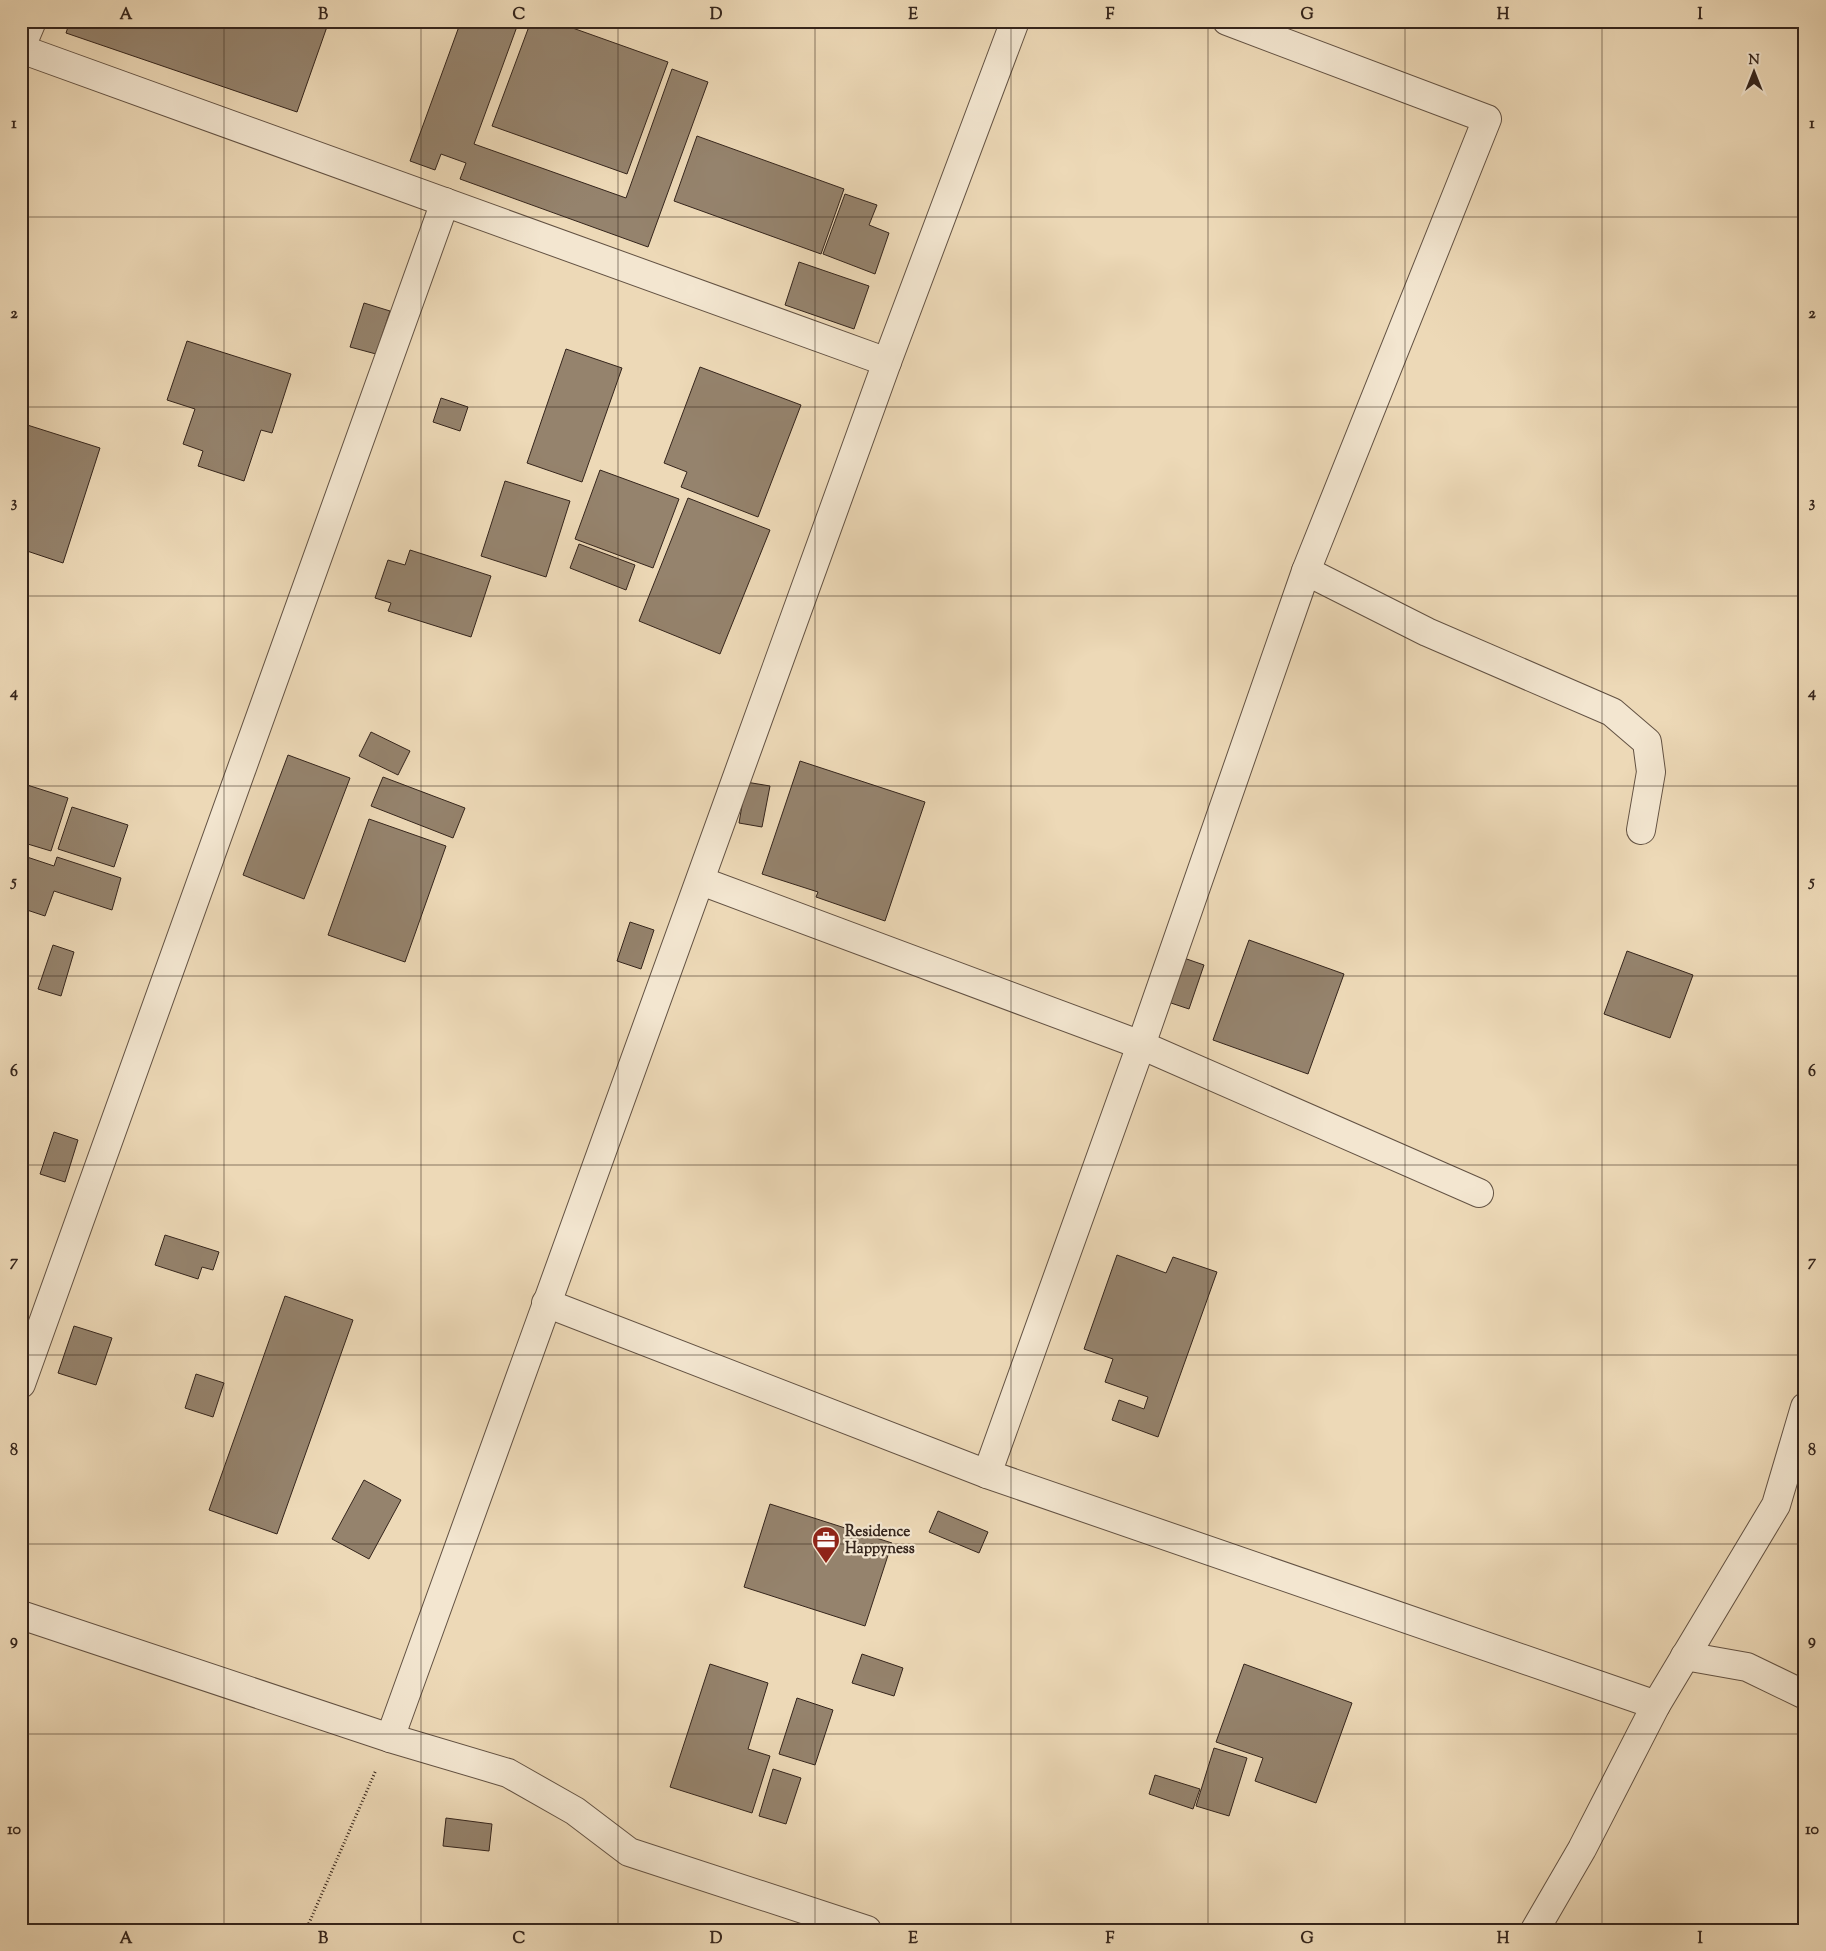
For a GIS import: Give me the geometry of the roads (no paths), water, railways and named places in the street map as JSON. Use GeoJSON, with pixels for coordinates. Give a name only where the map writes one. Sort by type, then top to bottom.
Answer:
{"type":"FeatureCollection","features":[{"type":"Feature","properties":{"kind":"street"},"geometry":{"type":"LineString","coordinates":[[32,21],[21,48],[887,362]]}},
{"type":"Feature","properties":{"kind":"street"},"geometry":{"type":"LineString","coordinates":[[390,1738],[887,362],[1014,21]]}},
{"type":"Feature","properties":{"kind":"street"},"geometry":{"type":"LineString","coordinates":[[987,1474],[1141,1045],[1306,571],[1487,120],[1227,21]]}},
{"type":"Feature","properties":{"kind":"street"},"geometry":{"type":"LineString","coordinates":[[21,1384],[445,202]]}},
{"type":"Feature","properties":{"kind":"street"},"geometry":{"type":"LineString","coordinates":[[1306,571],[1426,632],[1612,712],[1647,742],[1652,772],[1641,830]]}},
{"type":"Feature","properties":{"kind":"street"},"geometry":{"type":"LineString","coordinates":[[701,881],[1141,1045],[1479,1193]]}},
{"type":"Feature","properties":{"kind":"street"},"geometry":{"type":"LineString","coordinates":[[546,1303],[987,1474],[1656,1705]]}},
{"type":"Feature","properties":{"kind":"street"},"geometry":{"type":"LineString","coordinates":[[1535,1930],[1582,1848],[1656,1705],[1776,1505],[1805,1407]]}},
{"type":"Feature","properties":{"kind":"street"},"geometry":{"type":"LineString","coordinates":[[21,1615],[390,1738],[508,1773],[575,1811],[629,1852],[867,1930]]}},
{"type":"Feature","properties":{"kind":"street"},"geometry":{"type":"LineString","coordinates":[[1685,1656],[1747,1667],[1805,1696]]}},
{"type":"Feature","properties":{"kind":"place","name":"Residence Happyness"},"geometry":{"type":"Point","coordinates":[826,1564]}}]}
